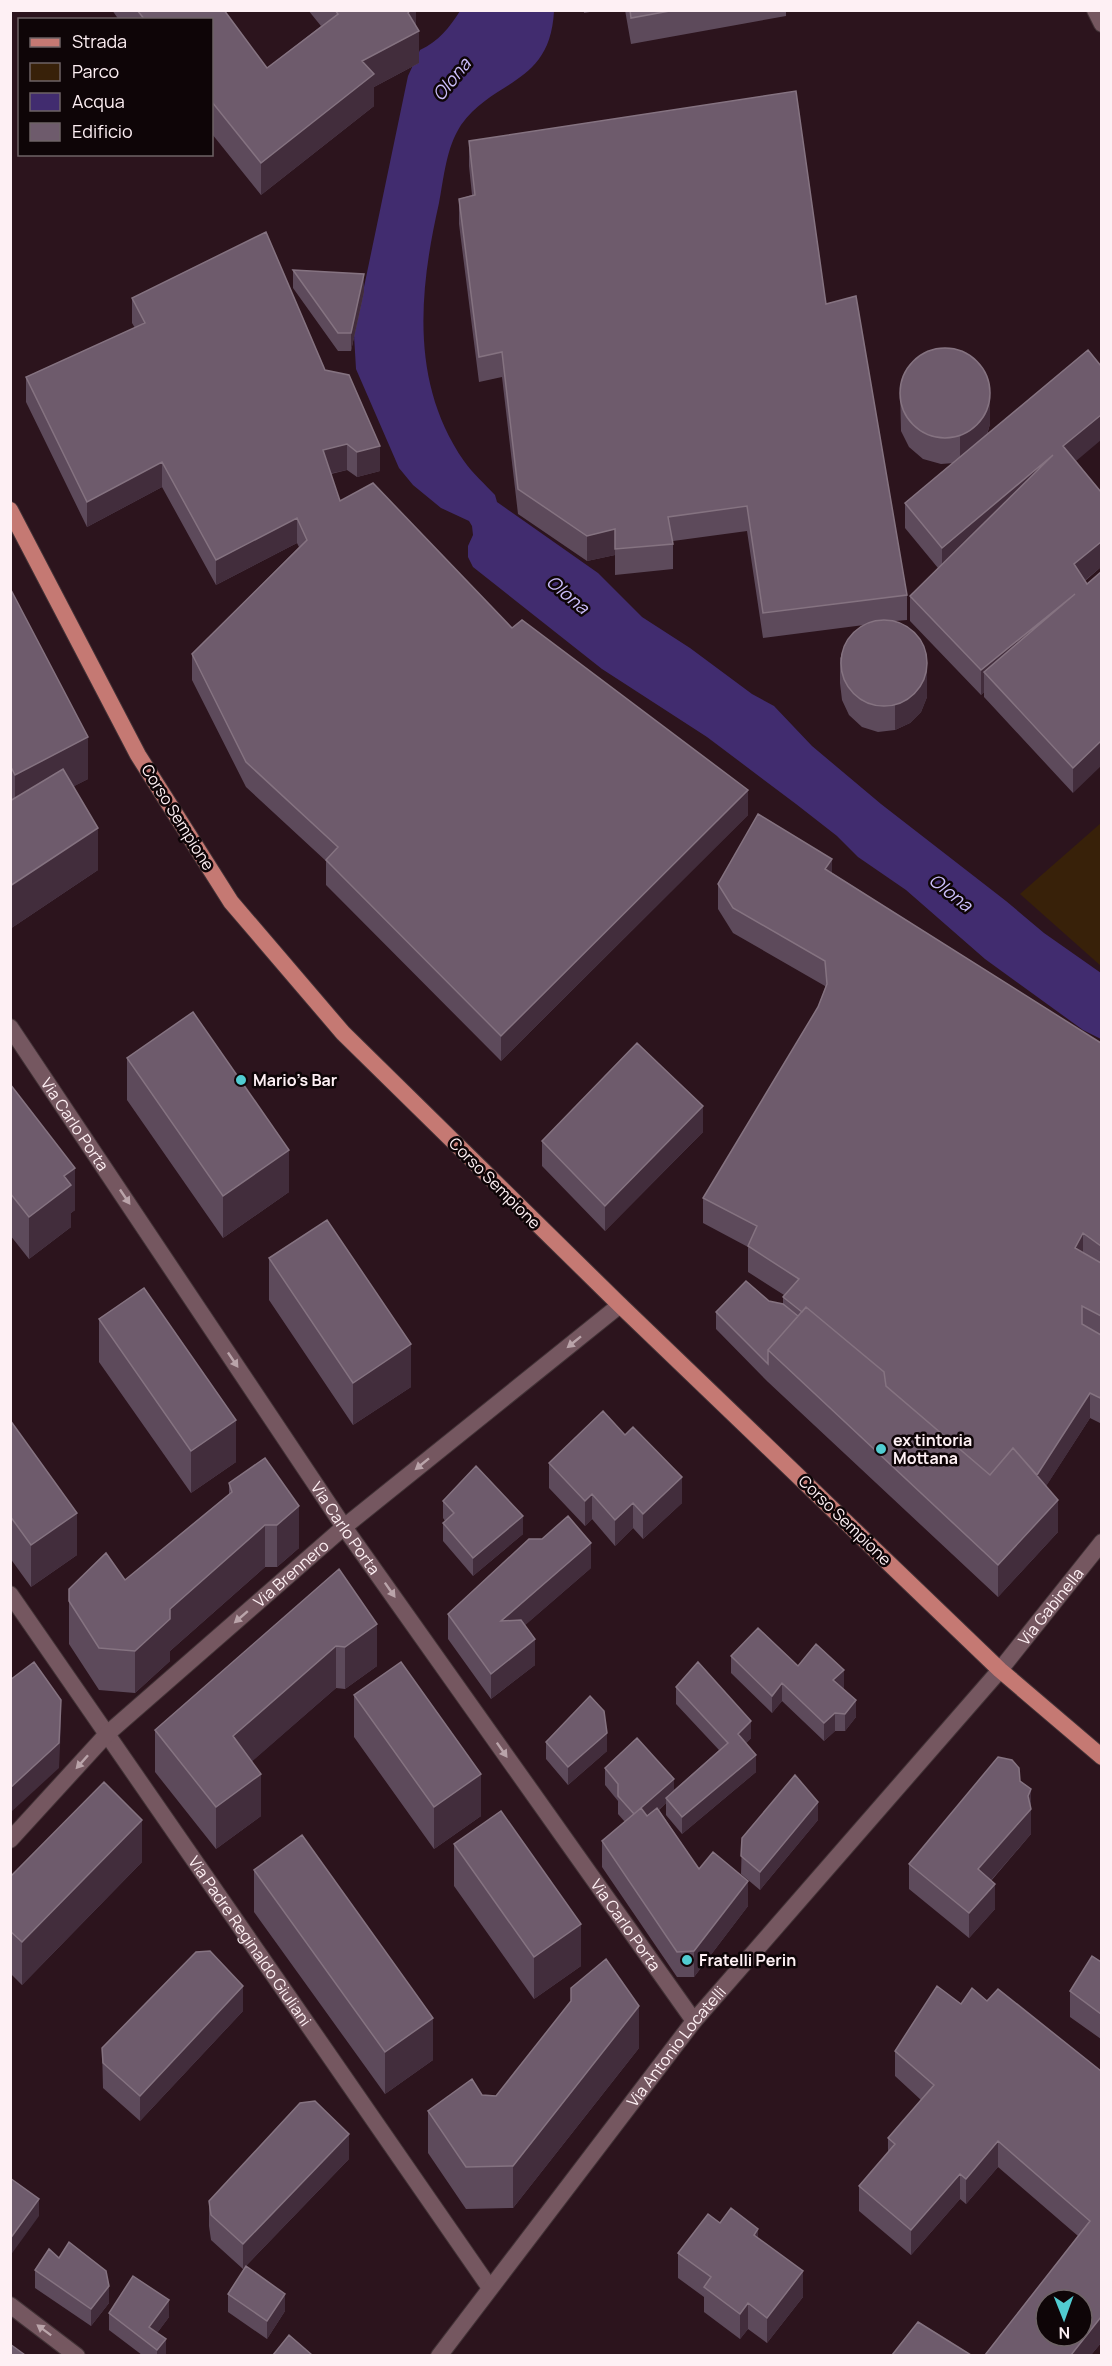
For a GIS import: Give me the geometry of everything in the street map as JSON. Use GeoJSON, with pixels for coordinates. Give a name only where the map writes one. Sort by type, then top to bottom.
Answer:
{"type":"FeatureCollection","features":[{"type":"Feature","properties":{"kind":"main road","name":"Corso Sempione"},"geometry":{"type":"LineString","coordinates":[[10,510],[138,754],[231,902],[343,1033],[620,1305],[1000,1670],[1101,1757]]}},
{"type":"Feature","properties":{"kind":"street"},"geometry":{"type":"LineString","coordinates":[[1095,10],[1101,24]]}},
{"type":"Feature","properties":{"kind":"street","name":"Via Carlo Porta"},"geometry":{"type":"LineString","coordinates":[[10,1027],[344,1527],[694,2021]]}},
{"type":"Feature","properties":{"kind":"street","name":"Via Brennero"},"geometry":{"type":"LineString","coordinates":[[10,1840],[108,1734],[344,1527],[620,1305]]}},
{"type":"Feature","properties":{"kind":"street","name":"Via Gabinella"},"geometry":{"type":"LineString","coordinates":[[1000,1670],[1101,1542]]}},
{"type":"Feature","properties":{"kind":"street","name":"Via Padre Reginaldo Giuliani"},"geometry":{"type":"LineString","coordinates":[[10,1594],[490,2288]]}},
{"type":"Feature","properties":{"kind":"street","name":"Via Antonio Locatelli"},"geometry":{"type":"LineString","coordinates":[[439,2355],[694,2021],[1000,1670]]}},
{"type":"Feature","properties":{"kind":"street"},"geometry":{"type":"LineString","coordinates":[[10,2306],[77,2355]]}},
{"type":"Feature","properties":{"kind":"green space"},"geometry":{"type":"Polygon","coordinates":[[[1101,823],[1101,966],[1020,894],[1101,823]]]}},
{"type":"Feature","properties":{"kind":"water","name":"Olona"},"geometry":{"type":"Polygon","coordinates":[[[460,11],[554,11],[550,36],[542,54],[532,68],[474,110],[461,125],[452,143],[444,173],[427,269],[424,336],[427,368],[434,400],[447,431],[464,461],[495,495],[497,502],[598,573],[642,617],[690,648],[752,694],[774,706],[812,746],[881,804],[1044,933],[1101,973],[1101,1039],[1083,1030],[985,959],[906,890],[858,857],[837,836],[796,804],[707,737],[602,669],[473,567],[468,557],[468,546],[473,535],[469,521],[441,508],[413,485],[399,468],[356,369],[354,335],[408,76],[420,50],[443,34],[460,11]]]}},
{"type":"Feature","properties":{"kind":"building"},"geometry":{"type":"Polygon","coordinates":[[[137,10],[224,10],[267,68],[338,14],[335,10],[410,10],[408,13],[419,31],[362,61],[374,74],[261,163],[213,103],[213,18],[143,18],[137,10]]]}},
{"type":"Feature","properties":{"kind":"building"},"geometry":{"type":"Polygon","coordinates":[[[630,10],[675,10],[631,18],[630,10]]]}},
{"type":"Feature","properties":{"kind":"building"},"geometry":{"type":"Polygon","coordinates":[[[796,91],[826,304],[856,296],[907,595],[763,613],[747,506],[668,517],[673,544],[615,549],[615,529],[587,536],[518,489],[502,352],[479,357],[459,199],[475,195],[469,141],[796,91]]]}},
{"type":"Feature","properties":{"kind":"building"},"geometry":{"type":"Polygon","coordinates":[[[266,232],[325,370],[349,375],[380,446],[357,452],[347,444],[323,450],[340,501],[373,483],[512,628],[522,620],[748,790],[501,1036],[326,860],[338,847],[246,762],[192,654],[307,540],[297,518],[216,560],[162,462],[87,502],[26,377],[145,323],[132,298],[266,232]]]}},
{"type":"Feature","properties":{"kind":"building"},"geometry":{"type":"Polygon","coordinates":[[[293,270],[364,274],[351,333],[338,333],[293,270]]]}},
{"type":"Feature","properties":{"kind":"building"},"geometry":{"type":"Polygon","coordinates":[[[945,348],[962,351],[977,361],[987,376],[990,393],[987,410],[977,425],[962,435],[945,438],[928,435],[913,425],[903,410],[900,393],[903,376],[913,361],[928,351],[945,348]]]}},
{"type":"Feature","properties":{"kind":"building"},"geometry":{"type":"Polygon","coordinates":[[[1088,350],[1101,366],[1101,415],[1063,446],[1101,492],[1101,542],[1074,564],[1087,584],[1101,572],[1101,741],[1073,768],[984,672],[1075,594],[981,670],[910,596],[1053,455],[942,548],[905,503],[1088,350]]]}},
{"type":"Feature","properties":{"kind":"building"},"geometry":{"type":"Polygon","coordinates":[[[10,588],[88,737],[15,775],[10,765],[10,588]]]}},
{"type":"Feature","properties":{"kind":"building"},"geometry":{"type":"Polygon","coordinates":[[[884,620],[901,623],[920,639],[924,646],[927,663],[924,680],[908,699],[901,703],[884,706],[867,703],[848,687],[844,680],[841,663],[844,646],[860,627],[867,623],[884,620]]]}},
{"type":"Feature","properties":{"kind":"building"},"geometry":{"type":"Polygon","coordinates":[[[63,769],[98,828],[10,886],[10,801],[63,769]]]}},
{"type":"Feature","properties":{"kind":"building"},"geometry":{"type":"Polygon","coordinates":[[[758,814],[832,859],[825,869],[1101,1043],[1101,1246],[1083,1233],[1075,1248],[1101,1263],[1101,1316],[1082,1306],[1082,1324],[1101,1335],[1101,1395],[1100,1398],[1090,1393],[1037,1475],[1013,1448],[990,1475],[886,1386],[884,1372],[806,1307],[802,1312],[783,1297],[799,1279],[748,1246],[757,1226],[703,1198],[818,1007],[827,984],[825,961],[733,908],[718,884],[758,814]]]}},
{"type":"Feature","properties":{"kind":"building"},"geometry":{"type":"Polygon","coordinates":[[[193,1012],[289,1150],[223,1196],[127,1058],[193,1012]]]}},
{"type":"Feature","properties":{"kind":"building"},"geometry":{"type":"Polygon","coordinates":[[[637,1043],[703,1106],[605,1206],[542,1141],[637,1043]]]}},
{"type":"Feature","properties":{"kind":"building"},"geometry":{"type":"Polygon","coordinates":[[[10,1084],[75,1168],[64,1176],[71,1185],[29,1217],[10,1193],[10,1084]]]}},
{"type":"Feature","properties":{"kind":"building"},"geometry":{"type":"Polygon","coordinates":[[[327,1220],[411,1344],[353,1383],[269,1258],[327,1220]]]}},
{"type":"Feature","properties":{"kind":"building"},"geometry":{"type":"Polygon","coordinates":[[[746,1281],[769,1301],[783,1304],[798,1316],[768,1350],[768,1364],[716,1312],[746,1281]]]}},
{"type":"Feature","properties":{"kind":"building"},"geometry":{"type":"Polygon","coordinates":[[[144,1288],[236,1420],[191,1451],[99,1319],[144,1288]]]}},
{"type":"Feature","properties":{"kind":"building"},"geometry":{"type":"Polygon","coordinates":[[[806,1307],[884,1372],[886,1386],[990,1475],[1013,1448],[1058,1500],[998,1565],[768,1350],[806,1307]]]}},
{"type":"Feature","properties":{"kind":"building"},"geometry":{"type":"Polygon","coordinates":[[[603,1411],[625,1435],[633,1427],[682,1477],[643,1514],[633,1503],[615,1520],[592,1494],[585,1501],[549,1463],[603,1411]]]}},
{"type":"Feature","properties":{"kind":"building"},"geometry":{"type":"Polygon","coordinates":[[[10,1420],[77,1513],[31,1545],[10,1516],[10,1420]]]}},
{"type":"Feature","properties":{"kind":"building"},"geometry":{"type":"Polygon","coordinates":[[[265,1458],[299,1506],[277,1525],[265,1525],[170,1609],[170,1619],[135,1651],[99,1648],[69,1601],[69,1589],[106,1553],[125,1580],[232,1492],[229,1483],[265,1458]]]}},
{"type":"Feature","properties":{"kind":"building"},"geometry":{"type":"Polygon","coordinates":[[[476,1466],[523,1516],[473,1558],[443,1523],[454,1513],[443,1501],[476,1466]]]}},
{"type":"Feature","properties":{"kind":"building"},"geometry":{"type":"Polygon","coordinates":[[[568,1516],[591,1543],[501,1621],[521,1620],[535,1639],[491,1674],[448,1614],[529,1539],[542,1539],[568,1516]]]}},
{"type":"Feature","properties":{"kind":"building"},"geometry":{"type":"Polygon","coordinates":[[[339,1569],[377,1624],[345,1647],[336,1646],[233,1736],[261,1774],[216,1807],[155,1730],[339,1569]]]}},
{"type":"Feature","properties":{"kind":"building"},"geometry":{"type":"Polygon","coordinates":[[[758,1628],[798,1666],[816,1644],[844,1670],[833,1680],[856,1700],[845,1714],[835,1713],[824,1723],[782,1683],[772,1696],[731,1656],[758,1628]]]}},
{"type":"Feature","properties":{"kind":"building"},"geometry":{"type":"Polygon","coordinates":[[[34,1662],[61,1700],[59,1743],[10,1788],[10,1680],[34,1662]]]}},
{"type":"Feature","properties":{"kind":"building"},"geometry":{"type":"Polygon","coordinates":[[[401,1662],[481,1774],[434,1807],[354,1695],[401,1662]]]}},
{"type":"Feature","properties":{"kind":"building"},"geometry":{"type":"Polygon","coordinates":[[[698,1662],[751,1721],[738,1734],[756,1755],[682,1817],[666,1798],[728,1743],[676,1687],[698,1662]]]}},
{"type":"Feature","properties":{"kind":"building"},"geometry":{"type":"Polygon","coordinates":[[[590,1696],[604,1711],[607,1733],[568,1767],[546,1742],[590,1696]]]}},
{"type":"Feature","properties":{"kind":"building"},"geometry":{"type":"Polygon","coordinates":[[[637,1738],[674,1779],[634,1814],[618,1796],[618,1784],[605,1768],[637,1738]]]}},
{"type":"Feature","properties":{"kind":"building"},"geometry":{"type":"Polygon","coordinates":[[[998,1757],[1012,1760],[1019,1768],[1020,1781],[1031,1789],[1028,1796],[1031,1809],[978,1869],[995,1884],[969,1913],[909,1864],[998,1757]]]}},
{"type":"Feature","properties":{"kind":"building"},"geometry":{"type":"Polygon","coordinates":[[[795,1775],[818,1802],[760,1872],[741,1856],[742,1838],[795,1775]]]}},
{"type":"Feature","properties":{"kind":"building"},"geometry":{"type":"Polygon","coordinates":[[[104,1782],[142,1820],[22,1942],[10,1931],[10,1877],[104,1782]]]}},
{"type":"Feature","properties":{"kind":"building"},"geometry":{"type":"Polygon","coordinates":[[[641,1808],[647,1816],[657,1808],[699,1869],[713,1852],[748,1881],[694,1951],[677,1952],[602,1841],[641,1808]]]}},
{"type":"Feature","properties":{"kind":"building"},"geometry":{"type":"Polygon","coordinates":[[[501,1811],[581,1924],[534,1957],[454,1844],[501,1811]]]}},
{"type":"Feature","properties":{"kind":"building"},"geometry":{"type":"Polygon","coordinates":[[[302,1835],[433,2018],[385,2052],[254,1870],[302,1835]]]}},
{"type":"Feature","properties":{"kind":"building"},"geometry":{"type":"Polygon","coordinates":[[[210,1951],[243,1986],[140,2096],[103,2063],[102,2048],[196,1952],[210,1951]]]}},
{"type":"Feature","properties":{"kind":"building"},"geometry":{"type":"Polygon","coordinates":[[[1092,1956],[1101,1962],[1101,2014],[1070,1991],[1092,1956]]]}},
{"type":"Feature","properties":{"kind":"building"},"geometry":{"type":"Polygon","coordinates":[[[606,1959],[639,2006],[513,2166],[466,2167],[428,2111],[472,2079],[482,2095],[496,2096],[571,2001],[571,1988],[606,1959]]]}},
{"type":"Feature","properties":{"kind":"building"},"geometry":{"type":"Polygon","coordinates":[[[937,1986],[961,2004],[972,1988],[987,2001],[998,1989],[1101,2071],[1101,2317],[1094,2326],[1094,2288],[1038,2288],[1090,2221],[998,2141],[966,2179],[960,2174],[911,2230],[859,2186],[895,2144],[888,2138],[934,2085],[895,2051],[937,1986]]]}},
{"type":"Feature","properties":{"kind":"building"},"geometry":{"type":"Polygon","coordinates":[[[315,2101],[349,2134],[243,2244],[211,2215],[209,2201],[300,2103],[315,2101]]]}},
{"type":"Feature","properties":{"kind":"building"},"geometry":{"type":"Polygon","coordinates":[[[10,2178],[39,2199],[10,2239],[10,2178]]]}},
{"type":"Feature","properties":{"kind":"building"},"geometry":{"type":"Polygon","coordinates":[[[731,2208],[758,2229],[754,2235],[803,2271],[767,2318],[748,2303],[740,2314],[704,2287],[711,2277],[678,2253],[708,2214],[720,2223],[731,2208]]]}},
{"type":"Feature","properties":{"kind":"building"},"geometry":{"type":"Polygon","coordinates":[[[69,2242],[106,2271],[109,2286],[91,2309],[35,2270],[49,2249],[59,2258],[69,2242]]]}},
{"type":"Feature","properties":{"kind":"building"},"geometry":{"type":"Polygon","coordinates":[[[246,2266],[285,2294],[267,2321],[228,2294],[246,2266]]]}},
{"type":"Feature","properties":{"kind":"building"},"geometry":{"type":"Polygon","coordinates":[[[133,2276],[169,2300],[149,2327],[166,2339],[157,2350],[109,2313],[133,2276]]]}},
{"type":"Feature","properties":{"kind":"building"},"geometry":{"type":"Polygon","coordinates":[[[1034,2292],[1034,2348],[1077,2348],[1071,2355],[985,2355],[1034,2292]]]}},
{"type":"Feature","properties":{"kind":"building"},"geometry":{"type":"Polygon","coordinates":[[[918,2322],[971,2355],[892,2355],[918,2322]]]}},
{"type":"Feature","properties":{"kind":"building"},"geometry":{"type":"Polygon","coordinates":[[[289,2335],[312,2355],[273,2355],[289,2335]]]}},
{"type":"Feature","properties":{"kind":"building"},"geometry":{"type":"Polygon","coordinates":[[[10,2344],[25,2355],[10,2355],[10,2344]]]}},
{"type":"Feature","properties":{"kind":"place","name":"Mario's Bar"},"geometry":{"type":"Point","coordinates":[241,1080]}},
{"type":"Feature","properties":{"kind":"place","name":"ex tintoria Mottana"},"geometry":{"type":"Point","coordinates":[881,1449]}},
{"type":"Feature","properties":{"kind":"place","name":"Fratelli Perin"},"geometry":{"type":"Point","coordinates":[687,1960]}}]}
